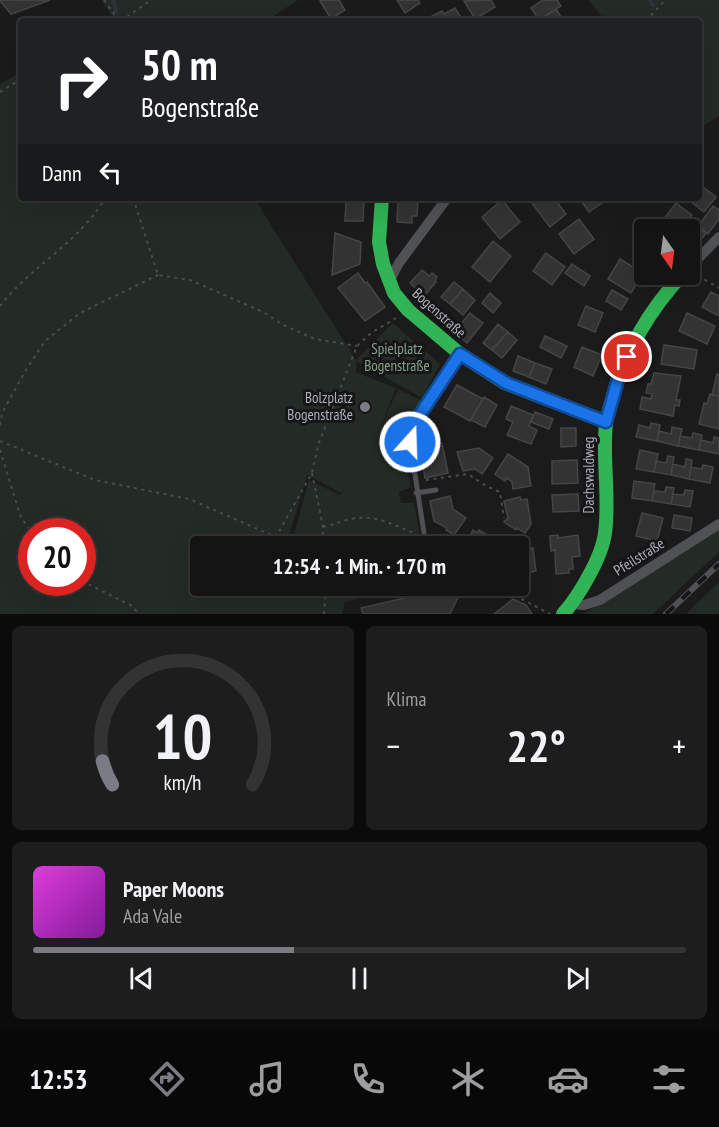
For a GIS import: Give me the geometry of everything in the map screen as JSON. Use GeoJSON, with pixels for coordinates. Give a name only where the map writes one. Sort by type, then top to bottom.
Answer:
{"type":"FeatureCollection","features":[{"type":"Feature","properties":{"kind":"street","name":"Bogenstraße"},"geometry":{"type":"LineString","coordinates":[[382,201],[378,242],[383,264],[394,293],[408,310],[460,354],[506,383],[606,422]]}},
{"type":"Feature","properties":{"kind":"street"},"geometry":{"type":"LineString","coordinates":[[390,280],[399,263],[445,201]]}},
{"type":"Feature","properties":{"kind":"street"},"geometry":{"type":"LineString","coordinates":[[700,258],[719,237]]}},
{"type":"Feature","properties":{"kind":"street","name":"Dachswaldweg"},"geometry":{"type":"LineString","coordinates":[[568,609],[596,560],[605,534],[606,422],[620,372],[633,343],[673,285]]}},
{"type":"Feature","properties":{"kind":"street","name":"Pfeilstraße"},"geometry":{"type":"LineString","coordinates":[[568,609],[600,600],[719,524]]}},
{"type":"Feature","properties":{"kind":"lane"},"geometry":{"type":"LineString","coordinates":[[424,536],[410,442],[415,422],[460,354]]}},
{"type":"Feature","properties":{"kind":"lane"},"geometry":{"type":"LineString","coordinates":[[416,493],[436,490]]}},
{"type":"Feature","properties":{"kind":"path"},"geometry":{"type":"LineString","coordinates":[[104,0],[118,18]]}},
{"type":"Feature","properties":{"kind":"path"},"geometry":{"type":"LineString","coordinates":[[124,18],[151,0]]}},
{"type":"Feature","properties":{"kind":"path"},"geometry":{"type":"LineString","coordinates":[[649,18],[664,0]]}},
{"type":"Feature","properties":{"kind":"path"},"geometry":{"type":"LineString","coordinates":[[0,92],[18,82]]}},
{"type":"Feature","properties":{"kind":"path"},"geometry":{"type":"LineString","coordinates":[[0,306],[96,215],[103,201]]}},
{"type":"Feature","properties":{"kind":"path"},"geometry":{"type":"LineString","coordinates":[[134,201],[158,275]]}},
{"type":"Feature","properties":{"kind":"path"},"geometry":{"type":"LineString","coordinates":[[0,425],[2,413],[45,341],[80,313],[158,275],[190,280],[263,312],[283,325],[315,339],[357,346]]}},
{"type":"Feature","properties":{"kind":"path"},"geometry":{"type":"LineString","coordinates":[[700,276],[719,288]]}},
{"type":"Feature","properties":{"kind":"path"},"geometry":{"type":"LineString","coordinates":[[0,441],[95,480],[189,499],[276,537],[312,473],[318,445],[357,346],[371,333],[408,310]]}},
{"type":"Feature","properties":{"kind":"path"},"geometry":{"type":"LineString","coordinates":[[0,450],[22,518]]}},
{"type":"Feature","properties":{"kind":"path"},"geometry":{"type":"LineString","coordinates":[[312,473],[323,536]]}},
{"type":"Feature","properties":{"kind":"path"},"geometry":{"type":"LineString","coordinates":[[428,480],[468,474],[500,492],[504,518]]}},
{"type":"Feature","properties":{"kind":"path"},"geometry":{"type":"LineString","coordinates":[[323,526],[335,525],[350,519],[380,518],[420,536]]}},
{"type":"Feature","properties":{"kind":"path"},"geometry":{"type":"LineString","coordinates":[[96,588],[132,606],[139,614]]}},
{"type":"Feature","properties":{"kind":"path"},"geometry":{"type":"LineString","coordinates":[[324,614],[325,596]]}},
{"type":"Feature","properties":{"kind":"path"},"geometry":{"type":"LineString","coordinates":[[516,596],[550,614]]}},
{"type":"Feature","properties":{"kind":"green space"},"geometry":{"type":"Polygon","coordinates":[[[101,0],[298,0],[271,18],[109,18],[112,16],[101,0]]]}},
{"type":"Feature","properties":{"kind":"green space"},"geometry":{"type":"Polygon","coordinates":[[[588,0],[719,0],[719,116],[702,127],[702,18],[603,18],[588,0]]]}},
{"type":"Feature","properties":{"kind":"green space","name":"Spielplatz Bogenstraße"},"geometry":{"type":"Polygon","coordinates":[[[18,74],[18,201],[256,201],[356,360],[393,323],[440,364],[422,398],[356,361],[355,372],[396,388],[381,426],[398,389],[421,400],[403,448],[411,487],[399,492],[401,503],[414,503],[420,536],[294,536],[309,480],[340,495],[346,487],[341,493],[307,475],[289,536],[190,536],[190,596],[367,596],[345,602],[342,614],[0,614],[0,84],[18,74]]]}},
{"type":"Feature","properties":{"kind":"green space"},"geometry":{"type":"Polygon","coordinates":[[[719,528],[719,552],[653,614],[583,614],[719,528]]]}},
{"type":"Feature","properties":{"kind":"green space"},"geometry":{"type":"Polygon","coordinates":[[[719,582],[719,614],[686,614],[719,582]]]}},
{"type":"Feature","properties":{"kind":"building"},"geometry":{"type":"Polygon","coordinates":[[[50,0],[11,14],[0,1],[50,0]]]}},
{"type":"Feature","properties":{"kind":"building"},"geometry":{"type":"Polygon","coordinates":[[[339,0],[345,10],[330,18],[320,1],[339,0]]]}},
{"type":"Feature","properties":{"kind":"building"},"geometry":{"type":"Polygon","coordinates":[[[397,0],[418,0],[420,3],[405,13],[397,0]]]}},
{"type":"Feature","properties":{"kind":"building"},"geometry":{"type":"Polygon","coordinates":[[[491,0],[495,7],[474,18],[464,1],[491,0]]]}},
{"type":"Feature","properties":{"kind":"building"},"geometry":{"type":"Polygon","coordinates":[[[543,0],[557,0],[561,6],[542,18],[538,18],[531,8],[543,0]]]}},
{"type":"Feature","properties":{"kind":"building"},"geometry":{"type":"Polygon","coordinates":[[[455,8],[461,18],[433,18],[432,16],[442,11],[444,14],[455,8]]]}},
{"type":"Feature","properties":{"kind":"building"},"geometry":{"type":"Polygon","coordinates":[[[556,9],[562,18],[542,18],[556,9]]]}},
{"type":"Feature","properties":{"kind":"building"},"geometry":{"type":"Polygon","coordinates":[[[702,186],[716,197],[704,212],[690,201],[702,201],[702,186]]]}},
{"type":"Feature","properties":{"kind":"building"},"geometry":{"type":"Polygon","coordinates":[[[346,201],[364,201],[363,221],[345,221],[346,201]]]}},
{"type":"Feature","properties":{"kind":"building"},"geometry":{"type":"Polygon","coordinates":[[[398,201],[418,201],[417,216],[412,216],[412,223],[397,222],[398,201]]]}},
{"type":"Feature","properties":{"kind":"building"},"geometry":{"type":"Polygon","coordinates":[[[503,201],[520,222],[500,239],[482,217],[503,201]]]}},
{"type":"Feature","properties":{"kind":"building"},"geometry":{"type":"Polygon","coordinates":[[[530,201],[556,201],[566,214],[550,227],[530,201]]]}},
{"type":"Feature","properties":{"kind":"building"},"geometry":{"type":"Polygon","coordinates":[[[581,201],[605,201],[589,212],[581,201]]]}},
{"type":"Feature","properties":{"kind":"building"},"geometry":{"type":"Polygon","coordinates":[[[676,203],[692,215],[689,219],[664,219],[676,203]]]}},
{"type":"Feature","properties":{"kind":"building"},"geometry":{"type":"Polygon","coordinates":[[[713,206],[719,210],[719,219],[708,234],[700,228],[700,223],[713,206]]]}},
{"type":"Feature","properties":{"kind":"building"},"geometry":{"type":"Polygon","coordinates":[[[579,219],[594,239],[574,254],[559,234],[579,219]]]}},
{"type":"Feature","properties":{"kind":"building"},"geometry":{"type":"Polygon","coordinates":[[[700,229],[706,233],[700,242],[700,229]]]}},
{"type":"Feature","properties":{"kind":"building"},"geometry":{"type":"Polygon","coordinates":[[[335,233],[361,242],[360,264],[332,275],[335,233]]]}},
{"type":"Feature","properties":{"kind":"building"},"geometry":{"type":"Polygon","coordinates":[[[493,241],[511,256],[490,282],[472,267],[493,241]]]}},
{"type":"Feature","properties":{"kind":"building"},"geometry":{"type":"Polygon","coordinates":[[[546,253],[565,267],[552,285],[533,271],[546,253]]]}},
{"type":"Feature","properties":{"kind":"building"},"geometry":{"type":"Polygon","coordinates":[[[620,259],[634,268],[636,285],[631,293],[608,279],[620,259]]]}},
{"type":"Feature","properties":{"kind":"building"},"geometry":{"type":"Polygon","coordinates":[[[572,264],[590,276],[584,286],[565,273],[572,264]]]}},
{"type":"Feature","properties":{"kind":"building"},"geometry":{"type":"Polygon","coordinates":[[[422,270],[429,276],[432,273],[437,277],[436,282],[424,296],[410,283],[422,270]]]}},
{"type":"Feature","properties":{"kind":"building"},"geometry":{"type":"Polygon","coordinates":[[[358,273],[385,307],[365,321],[338,288],[358,273]]]}},
{"type":"Feature","properties":{"kind":"building"},"geometry":{"type":"Polygon","coordinates":[[[454,282],[463,289],[450,304],[441,297],[454,282]]]}},
{"type":"Feature","properties":{"kind":"building"},"geometry":{"type":"Polygon","coordinates":[[[463,289],[475,300],[463,315],[450,304],[463,289]]]}},
{"type":"Feature","properties":{"kind":"building"},"geometry":{"type":"Polygon","coordinates":[[[612,290],[628,299],[621,310],[606,301],[612,290]]]}},
{"type":"Feature","properties":{"kind":"building"},"geometry":{"type":"Polygon","coordinates":[[[711,292],[719,296],[719,316],[702,307],[711,292]]]}},
{"type":"Feature","properties":{"kind":"building"},"geometry":{"type":"Polygon","coordinates":[[[490,293],[501,303],[493,313],[482,303],[490,293]]]}},
{"type":"Feature","properties":{"kind":"building"},"geometry":{"type":"Polygon","coordinates":[[[586,306],[603,313],[595,332],[578,325],[586,306]]]}},
{"type":"Feature","properties":{"kind":"building"},"geometry":{"type":"Polygon","coordinates":[[[470,313],[483,323],[467,343],[454,332],[470,313]]]}},
{"type":"Feature","properties":{"kind":"building"},"geometry":{"type":"Polygon","coordinates":[[[687,313],[715,326],[707,344],[679,331],[687,313]]]}},
{"type":"Feature","properties":{"kind":"building"},"geometry":{"type":"Polygon","coordinates":[[[498,324],[508,332],[492,350],[483,343],[498,324]]]}},
{"type":"Feature","properties":{"kind":"building"},"geometry":{"type":"Polygon","coordinates":[[[508,332],[517,340],[502,358],[492,350],[508,332]]]}},
{"type":"Feature","properties":{"kind":"building"},"geometry":{"type":"Polygon","coordinates":[[[545,336],[567,346],[561,358],[540,347],[545,336]]]}},
{"type":"Feature","properties":{"kind":"building"},"geometry":{"type":"Polygon","coordinates":[[[664,345],[697,350],[694,369],[661,364],[664,345]]]}},
{"type":"Feature","properties":{"kind":"building"},"geometry":{"type":"Polygon","coordinates":[[[582,347],[602,355],[593,376],[574,367],[582,347]]]}},
{"type":"Feature","properties":{"kind":"building"},"geometry":{"type":"Polygon","coordinates":[[[518,356],[535,363],[529,377],[513,371],[518,356]]]}},
{"type":"Feature","properties":{"kind":"building"},"geometry":{"type":"Polygon","coordinates":[[[535,363],[552,369],[546,384],[529,377],[535,363]]]}},
{"type":"Feature","properties":{"kind":"building"},"geometry":{"type":"Polygon","coordinates":[[[654,373],[681,376],[676,400],[680,400],[679,406],[675,405],[673,416],[640,409],[642,397],[651,399],[652,394],[646,393],[654,373]]]}},
{"type":"Feature","properties":{"kind":"building"},"geometry":{"type":"Polygon","coordinates":[[[717,374],[719,375],[719,396],[712,395],[717,374]]]}},
{"type":"Feature","properties":{"kind":"building"},"geometry":{"type":"Polygon","coordinates":[[[457,385],[483,399],[470,421],[444,407],[457,385]]]}},
{"type":"Feature","properties":{"kind":"building"},"geometry":{"type":"Polygon","coordinates":[[[710,394],[719,396],[719,429],[699,424],[704,403],[707,404],[710,394]]]}},
{"type":"Feature","properties":{"kind":"building"},"geometry":{"type":"Polygon","coordinates":[[[484,397],[497,405],[485,427],[471,420],[484,397]]]}},
{"type":"Feature","properties":{"kind":"building"},"geometry":{"type":"Polygon","coordinates":[[[511,406],[533,415],[529,426],[537,430],[531,444],[507,435],[513,422],[506,419],[511,406]]]}},
{"type":"Feature","properties":{"kind":"building"},"geometry":{"type":"Polygon","coordinates":[[[535,412],[553,419],[549,429],[531,422],[535,412]]]}},
{"type":"Feature","properties":{"kind":"building"},"geometry":{"type":"Polygon","coordinates":[[[651,423],[660,425],[657,441],[636,437],[639,425],[650,428],[651,423]]]}},
{"type":"Feature","properties":{"kind":"building"},"geometry":{"type":"Polygon","coordinates":[[[672,427],[682,429],[678,446],[657,441],[659,431],[671,434],[672,427]]]}},
{"type":"Feature","properties":{"kind":"building"},"geometry":{"type":"Polygon","coordinates":[[[561,428],[576,428],[576,446],[561,447],[561,428]]]}},
{"type":"Feature","properties":{"kind":"building"},"geometry":{"type":"Polygon","coordinates":[[[693,433],[702,435],[699,450],[678,446],[680,436],[692,438],[693,433]]]}},
{"type":"Feature","properties":{"kind":"building"},"geometry":{"type":"Polygon","coordinates":[[[714,437],[719,438],[719,454],[699,450],[701,440],[713,443],[714,437]]]}},
{"type":"Feature","properties":{"kind":"building"},"geometry":{"type":"Polygon","coordinates":[[[442,443],[448,473],[425,478],[420,447],[442,443]]]}},
{"type":"Feature","properties":{"kind":"building"},"geometry":{"type":"Polygon","coordinates":[[[479,448],[493,458],[482,474],[475,469],[463,471],[457,452],[479,448]]]}},
{"type":"Feature","properties":{"kind":"building"},"geometry":{"type":"Polygon","coordinates":[[[640,450],[658,454],[654,472],[636,469],[640,450]]]}},
{"type":"Feature","properties":{"kind":"building"},"geometry":{"type":"Polygon","coordinates":[[[508,454],[528,467],[531,486],[513,489],[512,482],[507,478],[505,481],[495,474],[508,454]]]}},
{"type":"Feature","properties":{"kind":"building"},"geometry":{"type":"Polygon","coordinates":[[[668,456],[674,457],[671,475],[654,472],[656,461],[666,463],[668,456]]]}},
{"type":"Feature","properties":{"kind":"building"},"geometry":{"type":"Polygon","coordinates":[[[686,459],[692,460],[689,479],[671,475],[673,464],[685,467],[686,459]]]}},
{"type":"Feature","properties":{"kind":"building"},"geometry":{"type":"Polygon","coordinates":[[[577,460],[578,483],[552,484],[552,461],[577,460]]]}},
{"type":"Feature","properties":{"kind":"building"},"geometry":{"type":"Polygon","coordinates":[[[703,465],[713,467],[710,483],[689,479],[691,467],[702,469],[703,465]]]}},
{"type":"Feature","properties":{"kind":"building"},"geometry":{"type":"Polygon","coordinates":[[[634,481],[655,484],[652,501],[632,498],[634,481]]]}},
{"type":"Feature","properties":{"kind":"building"},"geometry":{"type":"Polygon","coordinates":[[[666,487],[674,488],[671,504],[652,501],[654,491],[665,492],[666,487]]]}},
{"type":"Feature","properties":{"kind":"building"},"geometry":{"type":"Polygon","coordinates":[[[685,490],[693,491],[690,507],[671,504],[673,494],[684,495],[685,490]]]}},
{"type":"Feature","properties":{"kind":"building"},"geometry":{"type":"Polygon","coordinates":[[[578,494],[579,511],[553,512],[552,495],[578,494]]]}},
{"type":"Feature","properties":{"kind":"building"},"geometry":{"type":"Polygon","coordinates":[[[450,496],[453,509],[466,518],[454,535],[434,521],[430,501],[450,496]]]}},
{"type":"Feature","properties":{"kind":"building"},"geometry":{"type":"Polygon","coordinates":[[[520,497],[521,500],[527,499],[531,524],[525,533],[504,522],[508,518],[504,501],[520,497]]]}},
{"type":"Feature","properties":{"kind":"building"},"geometry":{"type":"Polygon","coordinates":[[[642,513],[663,518],[657,541],[636,536],[642,513]]]}},
{"type":"Feature","properties":{"kind":"building"},"geometry":{"type":"Polygon","coordinates":[[[674,515],[692,518],[690,531],[672,528],[674,515]]]}},
{"type":"Feature","properties":{"kind":"building"},"geometry":{"type":"Polygon","coordinates":[[[473,530],[477,533],[479,530],[488,536],[470,536],[473,530]]]}},
{"type":"Feature","properties":{"kind":"building"},"geometry":{"type":"Polygon","coordinates":[[[558,535],[558,538],[578,535],[580,556],[572,557],[573,569],[569,569],[569,573],[556,574],[555,550],[551,551],[550,536],[558,535]]]}},
{"type":"Feature","properties":{"kind":"building"},"geometry":{"type":"Polygon","coordinates":[[[533,548],[536,571],[529,573],[529,549],[533,548]]]}},
{"type":"Feature","properties":{"kind":"building"},"geometry":{"type":"Polygon","coordinates":[[[413,596],[459,596],[450,614],[363,614],[361,608],[413,596]]]}},
{"type":"Feature","properties":{"kind":"building"},"geometry":{"type":"Polygon","coordinates":[[[513,599],[526,605],[532,614],[494,614],[513,599]]]}},
{"type":"Feature","properties":{"kind":"waterway"},"geometry":{"type":"LineString","coordinates":[[113,0],[116,11]]}},
{"type":"Feature","properties":{"kind":"waterway"},"geometry":{"type":"LineString","coordinates":[[650,0],[653,5]]}},
{"type":"Feature","properties":{"kind":"railway"},"geometry":{"type":"LineString","coordinates":[[666,614],[719,564]]}},
{"type":"Feature","properties":{"kind":"traffic: fast"},"geometry":{"type":"LineString","coordinates":[[382,201],[379,242],[383,264],[394,293],[408,310],[460,354],[505,383],[606,422]]}},
{"type":"Feature","properties":{"kind":"traffic: fast"},"geometry":{"type":"LineString","coordinates":[[563,614],[589,576],[603,543],[607,506],[606,423],[618,379],[632,346],[673,285]]}},
{"type":"Feature","properties":{"kind":"place","name":"Bolzplatz Bogenstraße"},"geometry":{"type":"Point","coordinates":[365,407]}},
{"type":"Feature","properties":{"kind":"route"},"geometry":{"type":"LineString","coordinates":[[410,442],[415,422],[460,354],[506,383],[606,422],[620,372],[627,357]]}}]}
